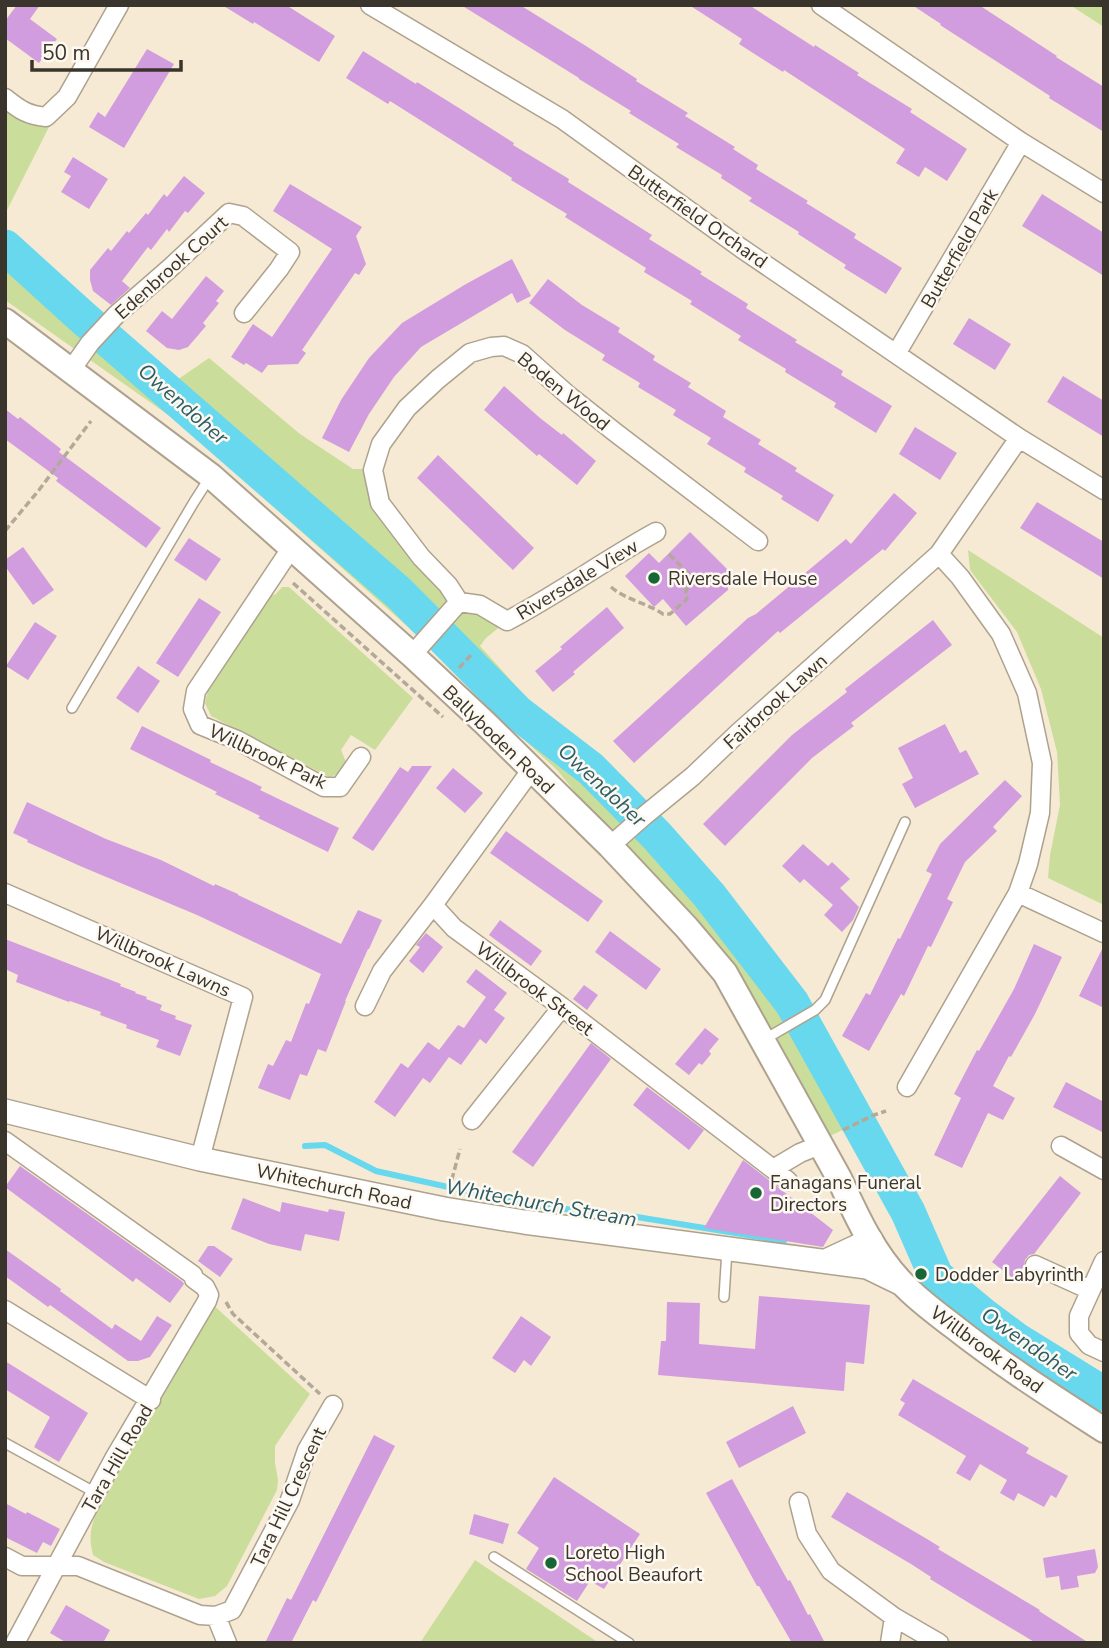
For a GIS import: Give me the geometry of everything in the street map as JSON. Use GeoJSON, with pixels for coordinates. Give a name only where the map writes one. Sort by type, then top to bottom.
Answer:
{"type":"FeatureCollection","features":[{"type":"Feature","properties":{"kind":"main road","name":"Ballyboden Road"},"geometry":{"type":"LineString","coordinates":[[5,321],[211,476],[412,655],[610,846],[687,928],[724,974],[876,1248]]}},
{"type":"Feature","properties":{"kind":"main road","name":"Willbrook Road"},"geometry":{"type":"LineString","coordinates":[[876,1248],[902,1284],[929,1307],[976,1344],[1104,1430]]}},
{"type":"Feature","properties":{"kind":"street"},"geometry":{"type":"LineString","coordinates":[[5,98],[20,111],[46,117],[66,97],[119,5]]}},
{"type":"Feature","properties":{"kind":"street","name":"Butterfield Orchard"},"geometry":{"type":"LineString","coordinates":[[370,5],[562,119],[741,248],[1019,438],[1104,490]]}},
{"type":"Feature","properties":{"kind":"street"},"geometry":{"type":"LineString","coordinates":[[821,5],[1021,142],[1104,193]]}},
{"type":"Feature","properties":{"kind":"street","name":"Butterfield Park"},"geometry":{"type":"LineString","coordinates":[[896,354],[1021,142]]}},
{"type":"Feature","properties":{"kind":"street","name":"Edenbrook Court"},"geometry":{"type":"LineString","coordinates":[[71,370],[90,343],[116,315],[229,213],[243,216],[290,252],[244,313]]}},
{"type":"Feature","properties":{"kind":"street","name":"Boden Wood"},"geometry":{"type":"LineString","coordinates":[[459,602],[380,503],[373,470],[382,444],[407,408],[470,353],[491,347],[504,346],[522,354],[615,433],[758,541]]}},
{"type":"Feature","properties":{"kind":"street","name":"Fairbrook Lawn"},"geometry":{"type":"LineString","coordinates":[[610,846],[693,776],[939,554],[1019,438]]}},
{"type":"Feature","properties":{"kind":"street","name":"Riversdale View"},"geometry":{"type":"LineString","coordinates":[[459,602],[480,605],[507,621],[656,532]]}},
{"type":"Feature","properties":{"kind":"street","name":"Willbrook Park"},"geometry":{"type":"LineString","coordinates":[[292,547],[196,691],[193,709],[200,725],[237,740],[324,787],[340,787],[360,757]]}},
{"type":"Feature","properties":{"kind":"street"},"geometry":{"type":"LineString","coordinates":[[907,1087],[1018,893],[1040,813],[1042,763],[1027,693],[1001,634],[960,577],[939,554]]}},
{"type":"Feature","properties":{"kind":"street"},"geometry":{"type":"LineString","coordinates":[[412,655],[459,602]]}},
{"type":"Feature","properties":{"kind":"street"},"geometry":{"type":"LineString","coordinates":[[365,1006],[382,971],[532,769]]}},
{"type":"Feature","properties":{"kind":"street","name":"Willbrook Lawns"},"geometry":{"type":"LineString","coordinates":[[5,893],[243,996],[200,1159]]}},
{"type":"Feature","properties":{"kind":"street"},"geometry":{"type":"LineString","coordinates":[[1018,893],[1104,933]]}},
{"type":"Feature","properties":{"kind":"street","name":"Willbrook Street"},"geometry":{"type":"LineString","coordinates":[[433,905],[454,928],[562,1007],[788,1181]]}},
{"type":"Feature","properties":{"kind":"street"},"geometry":{"type":"LineString","coordinates":[[472,1120],[562,1007]]}},
{"type":"Feature","properties":{"kind":"street","name":"Whitechurch Road"},"geometry":{"type":"LineString","coordinates":[[9,1119],[458,1211],[867,1267],[902,1284]]}},
{"type":"Feature","properties":{"kind":"street","name":"Tara Hill Road"},"geometry":{"type":"LineString","coordinates":[[5,1141],[193,1277],[205,1287],[209,1295],[115,1457],[15,1643]]}},
{"type":"Feature","properties":{"kind":"street"},"geometry":{"type":"LineString","coordinates":[[773,1169],[820,1144]]}},
{"type":"Feature","properties":{"kind":"street"},"geometry":{"type":"LineString","coordinates":[[1061,1146],[1104,1170]]}},
{"type":"Feature","properties":{"kind":"street"},"geometry":{"type":"LineString","coordinates":[[827,1261],[876,1248]]}},
{"type":"Feature","properties":{"kind":"street"},"geometry":{"type":"LineString","coordinates":[[1104,1261],[1079,1317],[1079,1333],[1089,1345],[1104,1352]]}},
{"type":"Feature","properties":{"kind":"street"},"geometry":{"type":"LineString","coordinates":[[1035,1265],[1090,1290]]}},
{"type":"Feature","properties":{"kind":"street"},"geometry":{"type":"LineString","coordinates":[[5,1310],[150,1399]]}},
{"type":"Feature","properties":{"kind":"street","name":"Tara Hill Crescent"},"geometry":{"type":"LineString","coordinates":[[216,1616],[232,1610],[290,1500],[307,1450],[332,1405]]}},
{"type":"Feature","properties":{"kind":"street"},"geometry":{"type":"LineString","coordinates":[[799,1502],[807,1534],[831,1571],[894,1616],[939,1643]]}},
{"type":"Feature","properties":{"kind":"street"},"geometry":{"type":"LineString","coordinates":[[5,1557],[22,1566],[78,1566],[200,1615],[216,1616],[227,1643]]}},
{"type":"Feature","properties":{"kind":"street"},"geometry":{"type":"LineString","coordinates":[[890,1643],[894,1616]]}},
{"type":"Feature","properties":{"kind":"lane"},"geometry":{"type":"LineString","coordinates":[[72,708],[211,476]]}},
{"type":"Feature","properties":{"kind":"lane"},"geometry":{"type":"LineString","coordinates":[[763,1040],[816,1010],[825,1000],[905,822]]}},
{"type":"Feature","properties":{"kind":"lane"},"geometry":{"type":"LineString","coordinates":[[724,1297],[727,1249]]}},
{"type":"Feature","properties":{"kind":"lane"},"geometry":{"type":"LineString","coordinates":[[5,1443],[96,1493]]}},
{"type":"Feature","properties":{"kind":"lane"},"geometry":{"type":"LineString","coordinates":[[495,1557],[629,1643]]}},
{"type":"Feature","properties":{"kind":"path"},"geometry":{"type":"LineString","coordinates":[[5,531],[91,421]]}},
{"type":"Feature","properties":{"kind":"path"},"geometry":{"type":"LineString","coordinates":[[669,554],[691,576],[708,580]]}},
{"type":"Feature","properties":{"kind":"path"},"geometry":{"type":"LineString","coordinates":[[611,587],[628,598],[663,614],[670,614],[687,599],[685,595],[691,576]]}},
{"type":"Feature","properties":{"kind":"path"},"geometry":{"type":"LineString","coordinates":[[293,583],[443,717]]}},
{"type":"Feature","properties":{"kind":"path"},"geometry":{"type":"LineString","coordinates":[[460,667],[472,654]]}},
{"type":"Feature","properties":{"kind":"path"},"geometry":{"type":"LineString","coordinates":[[843,1130],[887,1111]]}},
{"type":"Feature","properties":{"kind":"path"},"geometry":{"type":"LineString","coordinates":[[450,1186],[460,1149]]}},
{"type":"Feature","properties":{"kind":"path"},"geometry":{"type":"LineString","coordinates":[[224,1298],[233,1314],[332,1405]]}},
{"type":"Feature","properties":{"kind":"green space"},"geometry":{"type":"Polygon","coordinates":[[[1070,5],[1104,5],[1104,27],[1070,5]]]}},
{"type":"Feature","properties":{"kind":"green space"},"geometry":{"type":"Polygon","coordinates":[[[5,108],[26,121],[49,127],[5,214],[5,108]]]}},
{"type":"Feature","properties":{"kind":"green space"},"geometry":{"type":"Polygon","coordinates":[[[5,247],[100,332],[111,320],[177,380],[209,358],[300,434],[353,469],[368,469],[380,503],[448,585],[507,621],[480,646],[709,895],[792,1003],[860,1122],[819,1141],[763,1040],[612,844],[617,832],[589,809],[557,770],[418,636],[181,424],[5,300],[5,247]]]}},
{"type":"Feature","properties":{"kind":"green space"},"geometry":{"type":"Polygon","coordinates":[[[968,550],[1104,638],[1104,905],[1048,878],[1060,805],[1057,752],[1041,689],[1017,632],[970,570],[968,550]]]}},
{"type":"Feature","properties":{"kind":"green space"},"geometry":{"type":"Polygon","coordinates":[[[282,587],[289,587],[413,698],[375,750],[351,735],[341,750],[346,762],[339,774],[329,777],[211,716],[205,703],[209,686],[267,597],[276,594],[282,587]]]}},
{"type":"Feature","properties":{"kind":"green space"},"geometry":{"type":"Polygon","coordinates":[[[209,1301],[310,1394],[275,1446],[277,1490],[227,1586],[215,1596],[199,1599],[104,1562],[93,1555],[91,1534],[96,1514],[209,1301]]]}},
{"type":"Feature","properties":{"kind":"green space"},"geometry":{"type":"Polygon","coordinates":[[[475,1560],[599,1643],[420,1643],[475,1560]]]}},
{"type":"Feature","properties":{"kind":"building"},"geometry":{"type":"Polygon","coordinates":[[[17,5],[40,5],[30,19],[57,39],[39,63],[5,38],[5,21],[17,5]]]}},
{"type":"Feature","properties":{"kind":"building"},"geometry":{"type":"Polygon","coordinates":[[[222,5],[286,5],[335,36],[319,62],[222,5]]]}},
{"type":"Feature","properties":{"kind":"building"},"geometry":{"type":"Polygon","coordinates":[[[461,5],[520,5],[688,113],[685,116],[735,147],[733,149],[758,165],[756,169],[808,201],[806,203],[856,234],[854,238],[902,268],[886,294],[844,268],[846,265],[798,234],[799,232],[749,201],[752,198],[721,178],[722,175],[676,147],[679,144],[629,113],[631,111],[461,5]]]}},
{"type":"Feature","properties":{"kind":"building"},"geometry":{"type":"Polygon","coordinates":[[[689,5],[749,5],[859,73],[857,75],[912,109],[910,112],[967,149],[947,181],[925,167],[919,177],[896,163],[905,149],[739,44],[742,39],[689,5]]]}},
{"type":"Feature","properties":{"kind":"building"},"geometry":{"type":"Polygon","coordinates":[[[912,5],[979,5],[1104,87],[1104,132],[1049,98],[1050,96],[912,5]]]}},
{"type":"Feature","properties":{"kind":"building"},"geometry":{"type":"Polygon","coordinates":[[[147,49],[174,64],[124,148],[89,127],[98,112],[105,117],[147,49]]]}},
{"type":"Feature","properties":{"kind":"building"},"geometry":{"type":"Polygon","coordinates":[[[363,51],[459,108],[569,179],[568,182],[652,235],[649,239],[748,304],[746,308],[843,371],[841,375],[892,406],[876,433],[834,407],[836,403],[785,372],[786,369],[738,340],[741,336],[690,304],[692,301],[644,272],[646,268],[565,217],[567,214],[390,101],[388,104],[346,78],[363,51]]]}},
{"type":"Feature","properties":{"kind":"building"},"geometry":{"type":"Polygon","coordinates":[[[73,157],[108,179],[89,209],[61,192],[71,176],[64,172],[73,157]]]}},
{"type":"Feature","properties":{"kind":"building"},"geometry":{"type":"Polygon","coordinates":[[[184,176],[205,193],[188,213],[185,211],[169,232],[167,229],[151,250],[148,247],[122,281],[130,288],[111,305],[93,291],[90,270],[108,248],[111,251],[127,231],[129,233],[146,213],[148,215],[164,194],[167,197],[184,176]]]}},
{"type":"Feature","properties":{"kind":"building"},"geometry":{"type":"Polygon","coordinates":[[[290,184],[362,227],[356,236],[366,264],[359,275],[355,273],[302,350],[306,353],[298,364],[268,365],[262,373],[231,357],[253,324],[272,337],[332,249],[273,211],[290,184]]]}},
{"type":"Feature","properties":{"kind":"building"},"geometry":{"type":"Polygon","coordinates":[[[1042,194],[1104,233],[1104,276],[1022,226],[1042,194]]]}},
{"type":"Feature","properties":{"kind":"building"},"geometry":{"type":"Polygon","coordinates":[[[512,259],[531,296],[517,303],[512,293],[421,347],[394,377],[369,414],[349,452],[322,438],[341,400],[369,358],[402,323],[512,259]]]}},
{"type":"Feature","properties":{"kind":"building"},"geometry":{"type":"Polygon","coordinates":[[[206,276],[224,291],[216,301],[219,303],[203,323],[206,326],[188,347],[179,350],[167,348],[146,331],[162,311],[172,319],[206,276]]]}},
{"type":"Feature","properties":{"kind":"building"},"geometry":{"type":"Polygon","coordinates":[[[548,279],[582,305],[620,328],[618,332],[655,356],[653,360],[691,383],[688,387],[726,411],[723,417],[761,440],[758,444],[834,495],[818,522],[744,472],[746,468],[707,444],[711,438],[673,415],[676,410],[638,387],[640,383],[602,360],[605,355],[529,303],[548,279]]]}},
{"type":"Feature","properties":{"kind":"building"},"geometry":{"type":"Polygon","coordinates":[[[969,318],[1011,344],[995,370],[953,344],[969,318]]]}},
{"type":"Feature","properties":{"kind":"building"},"geometry":{"type":"Polygon","coordinates":[[[1063,376],[1104,401],[1104,437],[1047,402],[1063,376]]]}},
{"type":"Feature","properties":{"kind":"building"},"geometry":{"type":"Polygon","coordinates":[[[504,386],[596,461],[577,485],[539,454],[537,456],[484,410],[504,386]]]}},
{"type":"Feature","properties":{"kind":"building"},"geometry":{"type":"Polygon","coordinates":[[[5,409],[18,419],[20,417],[61,449],[59,452],[161,528],[146,548],[5,439],[5,409]]]}},
{"type":"Feature","properties":{"kind":"building"},"geometry":{"type":"Polygon","coordinates":[[[915,427],[957,453],[940,480],[899,454],[915,427]]]}},
{"type":"Feature","properties":{"kind":"building"},"geometry":{"type":"Polygon","coordinates":[[[438,455],[534,548],[513,570],[417,478],[438,455]]]}},
{"type":"Feature","properties":{"kind":"building"},"geometry":{"type":"Polygon","coordinates":[[[894,493],[917,513],[885,551],[883,549],[780,633],[778,631],[634,763],[613,741],[748,618],[846,539],[851,544],[894,493]]]}},
{"type":"Feature","properties":{"kind":"building"},"geometry":{"type":"Polygon","coordinates":[[[1037,502],[1104,542],[1104,579],[1020,528],[1037,502]]]}},
{"type":"Feature","properties":{"kind":"building"},"geometry":{"type":"Polygon","coordinates":[[[690,532],[729,571],[728,590],[686,626],[663,599],[654,607],[625,576],[649,553],[659,563],[690,532]]]}},
{"type":"Feature","properties":{"kind":"building"},"geometry":{"type":"Polygon","coordinates":[[[189,538],[221,559],[206,581],[174,560],[189,538]]]}},
{"type":"Feature","properties":{"kind":"building"},"geometry":{"type":"Polygon","coordinates":[[[23,547],[54,590],[33,605],[5,566],[5,560],[23,547]]]}},
{"type":"Feature","properties":{"kind":"building"},"geometry":{"type":"Polygon","coordinates":[[[199,598],[221,612],[178,677],[156,663],[199,598]]]}},
{"type":"Feature","properties":{"kind":"building"},"geometry":{"type":"Polygon","coordinates":[[[607,607],[624,628],[553,692],[535,671],[607,607]]]}},
{"type":"Feature","properties":{"kind":"building"},"geometry":{"type":"Polygon","coordinates":[[[933,620],[952,645],[851,723],[854,726],[812,758],[725,846],[703,824],[792,735],[847,692],[845,689],[933,620]]]}},
{"type":"Feature","properties":{"kind":"building"},"geometry":{"type":"Polygon","coordinates":[[[35,622],[57,636],[28,680],[6,666],[35,622]]]}},
{"type":"Feature","properties":{"kind":"building"},"geometry":{"type":"Polygon","coordinates":[[[138,666],[160,681],[138,713],[116,698],[138,666]]]}},
{"type":"Feature","properties":{"kind":"building"},"geometry":{"type":"Polygon","coordinates":[[[945,724],[960,753],[966,750],[979,774],[915,808],[902,784],[913,778],[898,748],[945,724]]]}},
{"type":"Feature","properties":{"kind":"building"},"geometry":{"type":"Polygon","coordinates":[[[142,726],[262,787],[260,790],[339,828],[328,852],[258,818],[260,816],[215,794],[217,792],[130,749],[142,726]]]}},
{"type":"Feature","properties":{"kind":"building"},"geometry":{"type":"Polygon","coordinates":[[[412,766],[432,766],[373,851],[352,838],[400,767],[408,772],[412,766]]]}},
{"type":"Feature","properties":{"kind":"building"},"geometry":{"type":"Polygon","coordinates":[[[453,768],[483,793],[465,813],[436,788],[453,768]]]}},
{"type":"Feature","properties":{"kind":"building"},"geometry":{"type":"Polygon","coordinates":[[[1005,780],[1022,796],[993,827],[997,831],[965,862],[947,899],[953,902],[931,947],[928,946],[904,996],[901,994],[869,1051],[842,1036],[866,993],[870,995],[898,938],[900,939],[932,874],[926,871],[940,844],[1005,780]]]}},
{"type":"Feature","properties":{"kind":"building"},"geometry":{"type":"Polygon","coordinates":[[[27,802],[106,839],[238,894],[341,944],[358,910],[382,920],[345,1001],[326,1052],[318,1049],[307,1076],[300,1074],[290,1100],[258,1088],[268,1064],[273,1066],[286,1040],[291,1042],[321,974],[197,915],[27,842],[28,840],[13,833],[27,802]]]}},
{"type":"Feature","properties":{"kind":"building"},"geometry":{"type":"Polygon","coordinates":[[[506,831],[603,901],[588,922],[490,853],[506,831]]]}},
{"type":"Feature","properties":{"kind":"building"},"geometry":{"type":"Polygon","coordinates":[[[803,844],[828,866],[832,862],[850,879],[840,888],[859,907],[853,920],[842,932],[824,915],[833,905],[804,879],[800,883],[782,866],[803,844]]]}},
{"type":"Feature","properties":{"kind":"building"},"geometry":{"type":"Polygon","coordinates":[[[500,920],[542,951],[531,966],[489,935],[500,920]]]}},
{"type":"Feature","properties":{"kind":"building"},"geometry":{"type":"Polygon","coordinates":[[[610,931],[661,969],[646,990],[595,952],[610,931]]]}},
{"type":"Feature","properties":{"kind":"building"},"geometry":{"type":"Polygon","coordinates":[[[426,933],[443,947],[423,973],[409,961],[420,947],[416,945],[426,933]]]}},
{"type":"Feature","properties":{"kind":"building"},"geometry":{"type":"Polygon","coordinates":[[[5,939],[121,984],[120,986],[162,1005],[160,1010],[176,1016],[175,1019],[192,1025],[180,1056],[156,1047],[159,1040],[126,1028],[127,1025],[100,1015],[101,1012],[16,982],[18,975],[5,969],[5,939]]]}},
{"type":"Feature","properties":{"kind":"building"},"geometry":{"type":"Polygon","coordinates":[[[1034,944],[1062,957],[1035,1014],[993,1086],[1015,1098],[1003,1120],[988,1113],[962,1168],[934,1155],[961,1098],[954,1094],[1014,989],[1034,944]]]}},
{"type":"Feature","properties":{"kind":"building"},"geometry":{"type":"Polygon","coordinates":[[[1104,945],[1104,1008],[1079,996],[1104,945]]]}},
{"type":"Feature","properties":{"kind":"building"},"geometry":{"type":"Polygon","coordinates":[[[476,969],[507,993],[494,1010],[505,1018],[486,1044],[480,1039],[461,1065],[449,1057],[430,1083],[423,1078],[395,1117],[374,1102],[401,1063],[408,1068],[428,1042],[439,1050],[458,1025],[464,1028],[486,997],[466,982],[476,969]]]}},
{"type":"Feature","properties":{"kind":"building"},"geometry":{"type":"Polygon","coordinates":[[[584,985],[598,995],[587,1010],[573,999],[584,985]]]}},
{"type":"Feature","properties":{"kind":"building"},"geometry":{"type":"Polygon","coordinates":[[[705,1028],[719,1039],[702,1065],[699,1063],[689,1075],[675,1064],[705,1028]]]}},
{"type":"Feature","properties":{"kind":"building"},"geometry":{"type":"Polygon","coordinates":[[[591,1043],[611,1059],[533,1167],[512,1152],[591,1043]]]}},
{"type":"Feature","properties":{"kind":"building"},"geometry":{"type":"Polygon","coordinates":[[[1066,1082],[1104,1102],[1104,1133],[1053,1107],[1066,1082]]]}},
{"type":"Feature","properties":{"kind":"building"},"geometry":{"type":"Polygon","coordinates":[[[647,1087],[704,1130],[689,1150],[633,1105],[647,1087]]]}},
{"type":"Feature","properties":{"kind":"building","name":"Fanagans Funeral Directors"},"geometry":{"type":"Polygon","coordinates":[[[743,1160],[833,1230],[823,1247],[704,1228],[743,1160]]]}},
{"type":"Feature","properties":{"kind":"building"},"geometry":{"type":"Polygon","coordinates":[[[20,1166],[183,1282],[170,1303],[136,1278],[133,1282],[5,1187],[20,1166]]]}},
{"type":"Feature","properties":{"kind":"building"},"geometry":{"type":"Polygon","coordinates":[[[1060,1176],[1081,1193],[1034,1254],[1025,1260],[1024,1266],[1014,1279],[992,1262],[1060,1176]]]}},
{"type":"Feature","properties":{"kind":"building"},"geometry":{"type":"Polygon","coordinates":[[[243,1198],[280,1212],[282,1202],[328,1212],[329,1209],[345,1212],[339,1241],[305,1234],[301,1251],[269,1244],[231,1229],[243,1198]]]}},
{"type":"Feature","properties":{"kind":"building"},"geometry":{"type":"Polygon","coordinates":[[[208,1246],[214,1246],[233,1259],[220,1277],[198,1261],[208,1246]]]}},
{"type":"Feature","properties":{"kind":"building"},"geometry":{"type":"Polygon","coordinates":[[[5,1249],[112,1329],[115,1324],[141,1341],[157,1316],[172,1325],[150,1357],[128,1361],[5,1276],[5,1249]]]}},
{"type":"Feature","properties":{"kind":"building"},"geometry":{"type":"Polygon","coordinates":[[[759,1296],[870,1305],[864,1364],[846,1362],[844,1391],[658,1375],[661,1341],[666,1341],[667,1302],[700,1303],[699,1344],[755,1349],[759,1296]]]}},
{"type":"Feature","properties":{"kind":"building"},"geometry":{"type":"Polygon","coordinates":[[[521,1316],[551,1337],[531,1366],[524,1360],[515,1373],[492,1358],[521,1316]]]}},
{"type":"Feature","properties":{"kind":"building"},"geometry":{"type":"Polygon","coordinates":[[[5,1361],[88,1413],[59,1462],[34,1447],[50,1417],[5,1389],[5,1361]]]}},
{"type":"Feature","properties":{"kind":"building"},"geometry":{"type":"Polygon","coordinates":[[[913,1379],[1029,1448],[1026,1453],[1068,1476],[1056,1498],[1051,1495],[1044,1507],[1018,1493],[1014,1501],[1000,1493],[1007,1480],[980,1464],[970,1481],[956,1473],[966,1456],[898,1415],[905,1403],[900,1400],[913,1379]]]}},
{"type":"Feature","properties":{"kind":"building"},"geometry":{"type":"Polygon","coordinates":[[[793,1406],[806,1433],[739,1468],[726,1442],[793,1406]]]}},
{"type":"Feature","properties":{"kind":"building"},"geometry":{"type":"Polygon","coordinates":[[[374,1435],[395,1446],[316,1602],[313,1600],[291,1643],[265,1643],[287,1598],[291,1600],[374,1435]]]}},
{"type":"Feature","properties":{"kind":"building"},"geometry":{"type":"Polygon","coordinates":[[[554,1477],[640,1534],[604,1589],[590,1581],[577,1601],[526,1569],[539,1548],[517,1533],[554,1477]]]}},
{"type":"Feature","properties":{"kind":"building"},"geometry":{"type":"Polygon","coordinates":[[[732,1479],[825,1643],[792,1643],[757,1586],[706,1493],[732,1479]]]}},
{"type":"Feature","properties":{"kind":"building"},"geometry":{"type":"Polygon","coordinates":[[[847,1492],[940,1547],[938,1549],[1040,1610],[1089,1643],[1036,1643],[930,1579],[931,1577],[911,1564],[831,1517],[847,1492]]]}},
{"type":"Feature","properties":{"kind":"building"},"geometry":{"type":"Polygon","coordinates":[[[5,1503],[60,1529],[51,1546],[43,1542],[37,1553],[5,1537],[5,1503]]]}},
{"type":"Feature","properties":{"kind":"building"},"geometry":{"type":"Polygon","coordinates":[[[474,1514],[509,1524],[503,1544],[469,1534],[474,1514]]]}},
{"type":"Feature","properties":{"kind":"building"},"geometry":{"type":"Polygon","coordinates":[[[1095,1549],[1098,1567],[1095,1573],[1077,1576],[1079,1587],[1061,1590],[1059,1576],[1046,1578],[1043,1558],[1095,1549]]]}},
{"type":"Feature","properties":{"kind":"building"},"geometry":{"type":"Polygon","coordinates":[[[66,1605],[110,1630],[103,1643],[67,1643],[50,1633],[66,1605]]]}},
{"type":"Feature","properties":{"kind":"waterway","name":"Owendoher"},"geometry":{"type":"LineString","coordinates":[[5,247],[399,593],[518,713],[591,769],[657,836],[709,895],[792,1003],[908,1212],[936,1276],[1018,1341],[1104,1394]]}},
{"type":"Feature","properties":{"kind":"waterway","name":"Whitechurch Stream"},"geometry":{"type":"LineString","coordinates":[[305,1146],[325,1145],[376,1171],[529,1205],[637,1217],[784,1241]]}},
{"type":"Feature","properties":{"kind":"place","name":"Riversdale House"},"geometry":{"type":"Point","coordinates":[654,578]}},
{"type":"Feature","properties":{"kind":"place","name":"Fanagans Funeral Directors"},"geometry":{"type":"Point","coordinates":[756,1193]}},
{"type":"Feature","properties":{"kind":"place","name":"Dodder Labyrinth"},"geometry":{"type":"Point","coordinates":[921,1274]}},
{"type":"Feature","properties":{"kind":"place","name":"Loreto High School Beaufort"},"geometry":{"type":"Point","coordinates":[551,1563]}}]}
